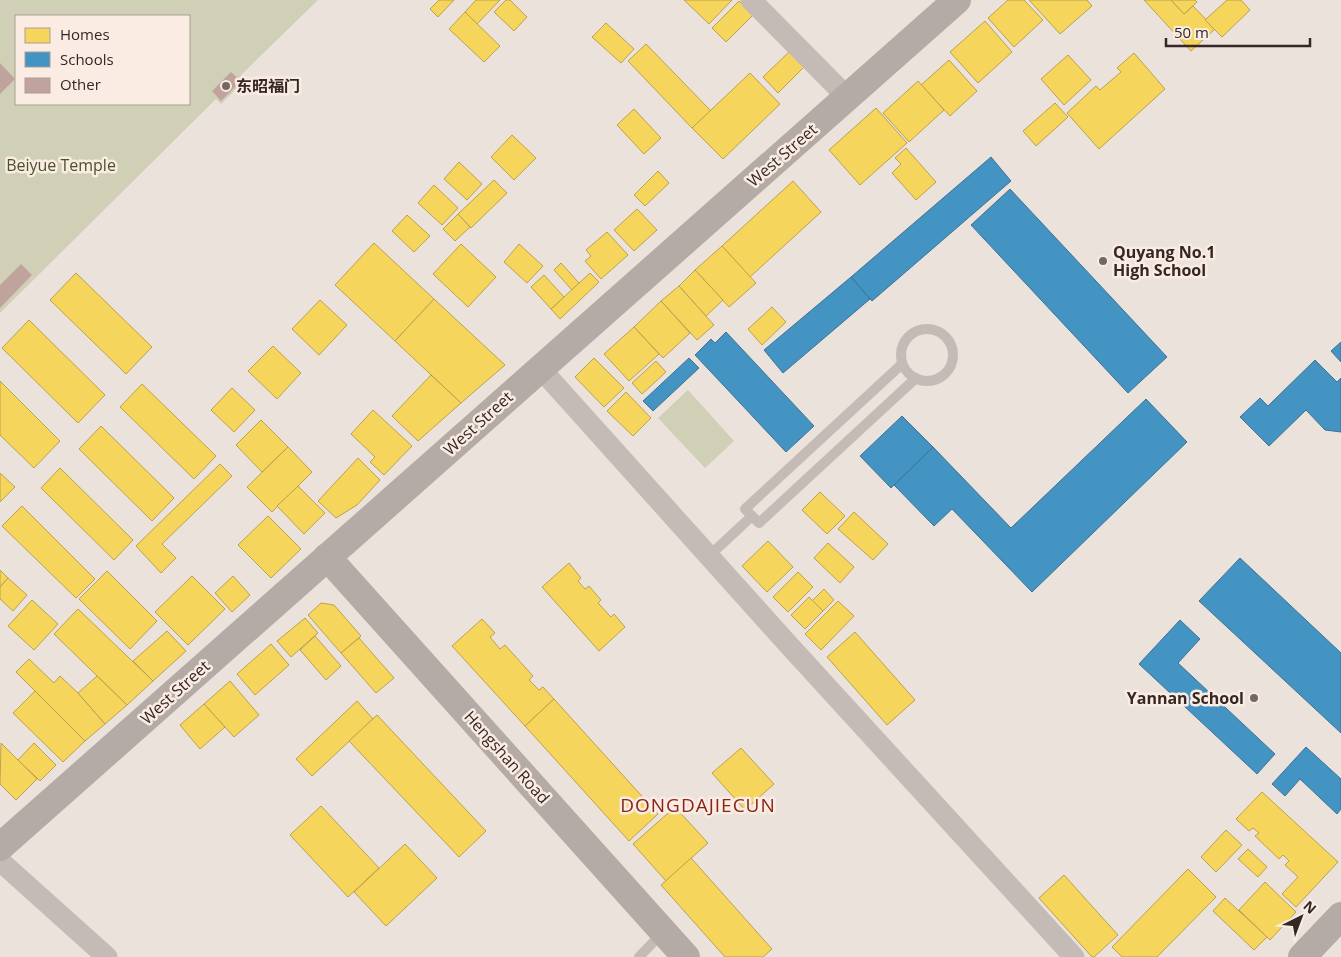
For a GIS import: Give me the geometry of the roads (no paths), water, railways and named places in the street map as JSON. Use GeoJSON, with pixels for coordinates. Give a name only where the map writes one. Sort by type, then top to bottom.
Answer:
{"type":"FeatureCollection","features":[{"type":"Feature","properties":{"kind":"street"},"geometry":{"type":"LineString","coordinates":[[751,0],[847,97]]}},
{"type":"Feature","properties":{"kind":"street","name":"West Street"},"geometry":{"type":"LineString","coordinates":[[0,847],[957,0]]}},
{"type":"Feature","properties":{"kind":"street"},"geometry":{"type":"LineString","coordinates":[[540,368],[1074,957]]}},
{"type":"Feature","properties":{"kind":"street","name":"Hengshan Road"},"geometry":{"type":"LineString","coordinates":[[327,557],[686,957]]}},
{"type":"Feature","properties":{"kind":"street"},"geometry":{"type":"LineString","coordinates":[[0,861],[106,957]]}},
{"type":"Feature","properties":{"kind":"street"},"geometry":{"type":"LineString","coordinates":[[1302,957],[1341,916]]}},
{"type":"Feature","properties":{"kind":"street"},"geometry":{"type":"LineString","coordinates":[[1326,957],[1341,941]]}},
{"type":"Feature","properties":{"kind":"lane"},"geometry":{"type":"LineString","coordinates":[[928,328],[942,333],[947,338],[953,353],[949,369],[936,380],[927,381],[916,378],[911,376],[902,364],[900,352],[902,344],[914,331],[928,328]]}},
{"type":"Feature","properties":{"kind":"lane"},"geometry":{"type":"LineString","coordinates":[[902,364],[746,509],[759,523],[916,378]]}},
{"type":"Feature","properties":{"kind":"lane"},"geometry":{"type":"LineString","coordinates":[[709,556],[752,516]]}},
{"type":"Feature","properties":{"kind":"lane"},"geometry":{"type":"LineString","coordinates":[[639,957],[663,932]]}},
{"type":"Feature","properties":{"kind":"place","name":"东昭福门"},"geometry":{"type":"Point","coordinates":[226,86]}},
{"type":"Feature","properties":{"kind":"place","name":"Quyang No.1 High School"},"geometry":{"type":"Point","coordinates":[1103,261]}},
{"type":"Feature","properties":{"kind":"place","name":"Yannan School"},"geometry":{"type":"Point","coordinates":[1254,698]}},
{"type":"Feature","properties":{"kind":"district","name":"DONGDAJIECUN"},"geometry":{"type":"Point","coordinates":[698,805]}},
{"type":"Feature","properties":{"kind":"park label","name":"Beiyue Temple"},"geometry":{"type":"Point","coordinates":[61,165]}}]}
